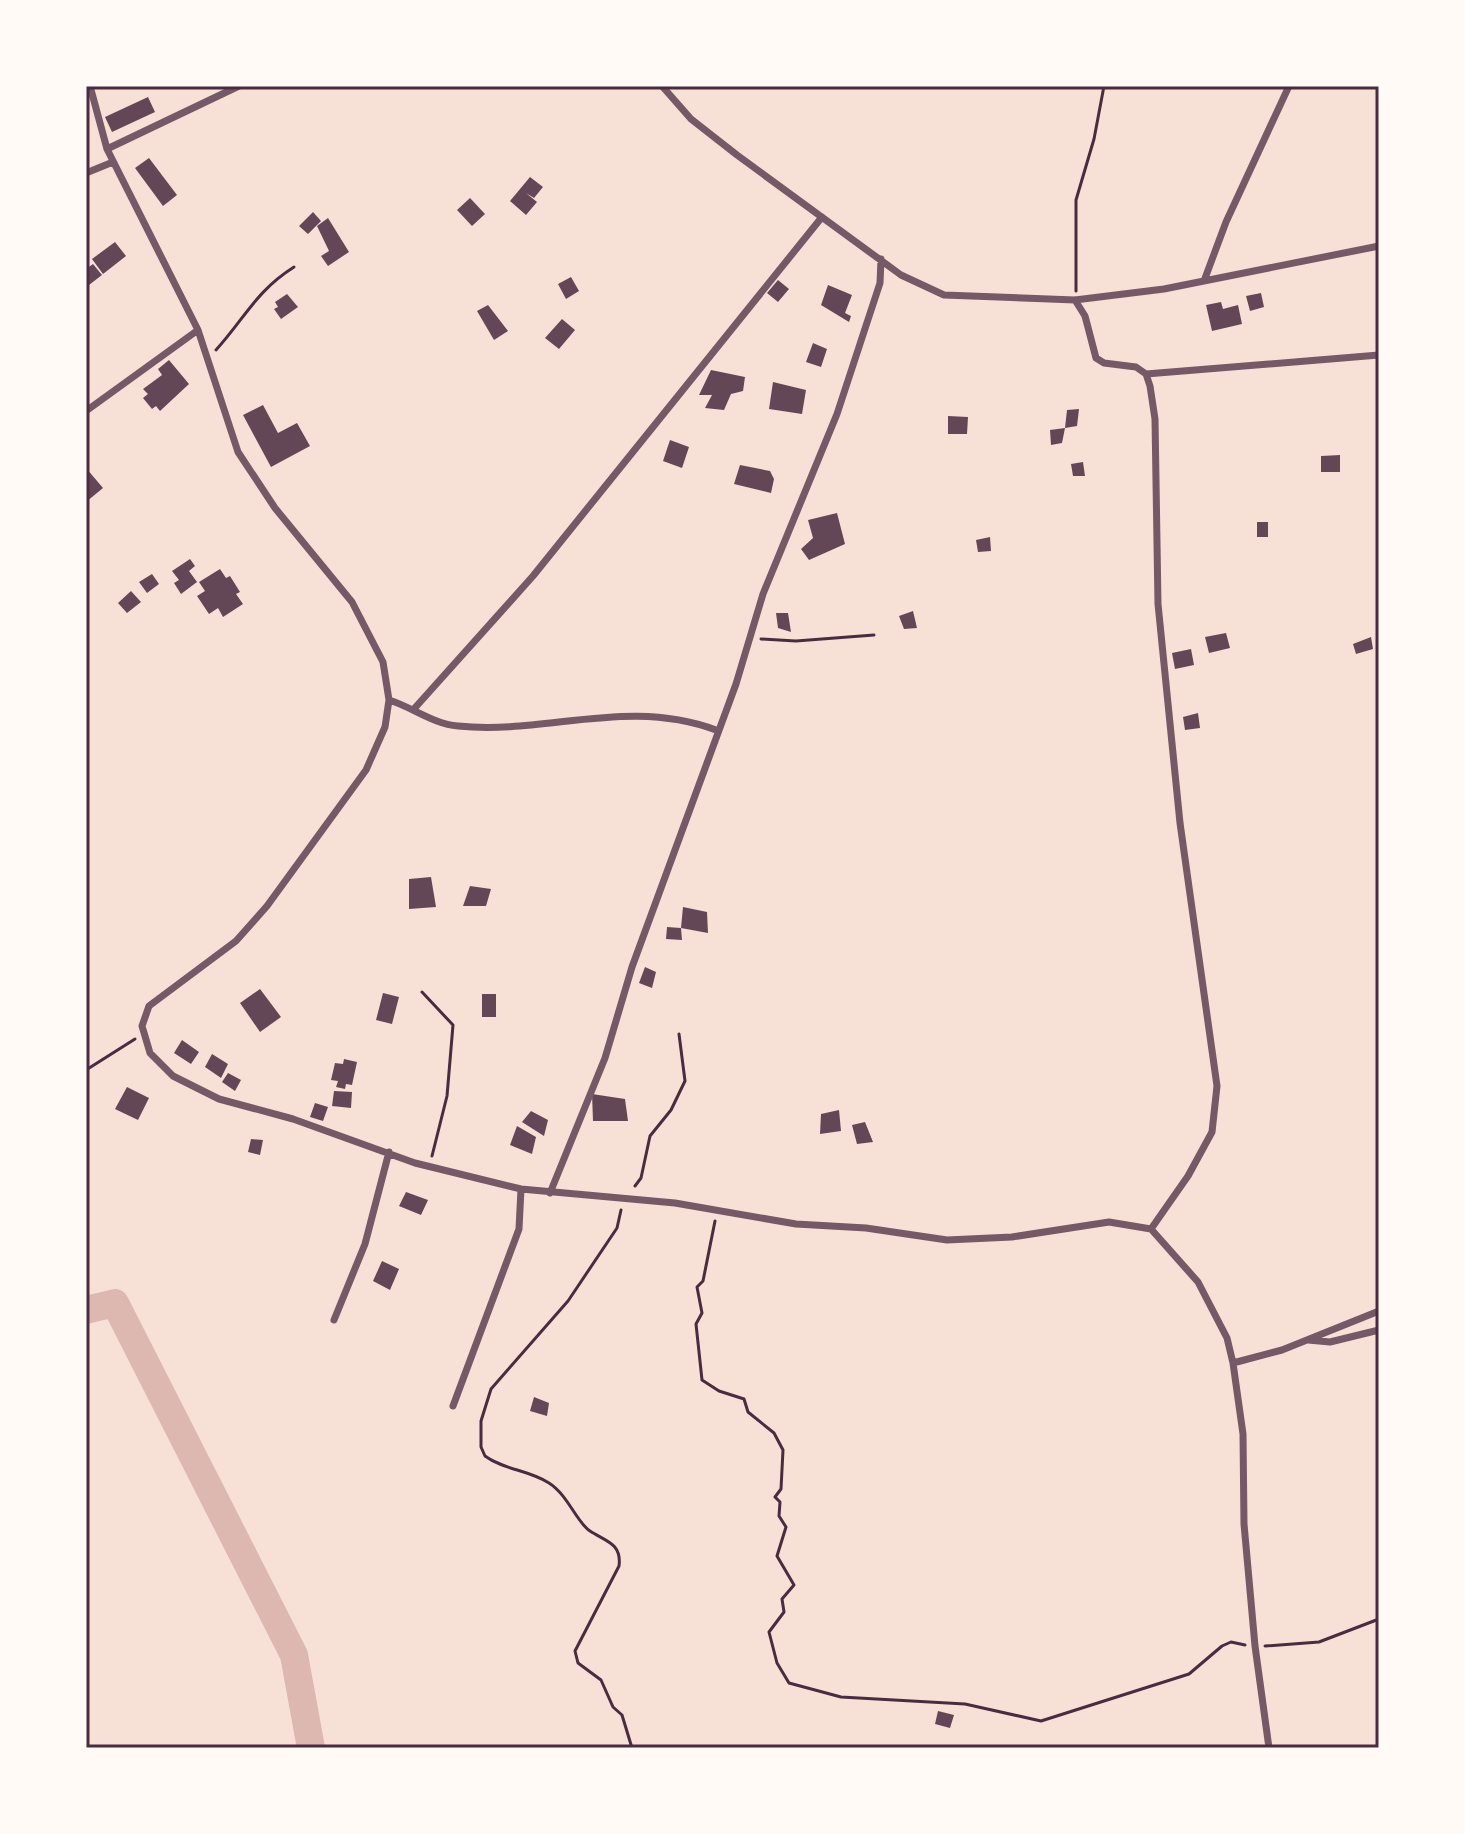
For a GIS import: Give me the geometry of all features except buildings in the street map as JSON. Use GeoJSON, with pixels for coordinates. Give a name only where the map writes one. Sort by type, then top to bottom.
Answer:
{"type":"FeatureCollection","features":[{"type":"Feature","properties":{"kind":"street"},"geometry":{"type":"LineString","coordinates":[[90,86],[107,149],[198,330],[238,452],[275,508],[352,602],[383,662],[389,700],[385,727],[342,805],[251,926],[149,1006],[142,1035],[150,1053],[166,1070],[205,1092],[429,1167],[521,1189],[628,1198],[717,1209],[796,1224],[866,1228],[947,1240],[1012,1237],[1109,1222],[1151,1229],[1198,1282],[1227,1338],[1233,1363],[1243,1434],[1244,1524],[1255,1646],[1269,1748]]}},
{"type":"Feature","properties":{"kind":"street"},"geometry":{"type":"LineString","coordinates":[[107,149],[239,86]]}},
{"type":"Feature","properties":{"kind":"street"},"geometry":{"type":"LineString","coordinates":[[662,86],[691,119],[822,217],[920,286],[944,295],[1073,300],[1204,281],[1379,246]]}},
{"type":"Feature","properties":{"kind":"street"},"geometry":{"type":"LineString","coordinates":[[1204,281],[1226,222],[1289,86]]}},
{"type":"Feature","properties":{"kind":"street"},"geometry":{"type":"LineString","coordinates":[[86,173],[113,162]]}},
{"type":"Feature","properties":{"kind":"street"},"geometry":{"type":"LineString","coordinates":[[413,710],[525,587],[822,217]]}},
{"type":"Feature","properties":{"kind":"street"},"geometry":{"type":"LineString","coordinates":[[550,1193],[605,1058],[641,942],[716,730],[736,684],[763,594],[837,414],[880,283],[881,259]]}},
{"type":"Feature","properties":{"kind":"street"},"geometry":{"type":"LineString","coordinates":[[1073,300],[1085,316],[1096,358],[1104,363],[1136,367],[1146,374],[1379,355]]}},
{"type":"Feature","properties":{"kind":"street"},"geometry":{"type":"LineString","coordinates":[[86,411],[198,330]]}},
{"type":"Feature","properties":{"kind":"street"},"geometry":{"type":"LineString","coordinates":[[1146,374],[1155,419],[1158,604],[1172,748],[1217,1086],[1212,1132],[1188,1176],[1151,1229]]}},
{"type":"Feature","properties":{"kind":"street"},"geometry":{"type":"LineString","coordinates":[[389,700],[455,726],[604,716],[684,719],[716,730]]}},
{"type":"Feature","properties":{"kind":"street"},"geometry":{"type":"LineString","coordinates":[[334,1320],[365,1244],[389,1152]]}},
{"type":"Feature","properties":{"kind":"street"},"geometry":{"type":"LineString","coordinates":[[453,1406],[519,1229],[521,1189]]}},
{"type":"Feature","properties":{"kind":"street"},"geometry":{"type":"LineString","coordinates":[[1233,1363],[1308,1340],[1379,1311]]}},
{"type":"Feature","properties":{"kind":"street"},"geometry":{"type":"LineString","coordinates":[[1308,1340],[1330,1342],[1379,1330]]}},
{"type":"Feature","properties":{"kind":"path"},"geometry":{"type":"LineString","coordinates":[[1073,300],[1076,291],[1076,200],[1094,139],[1104,86]]}},
{"type":"Feature","properties":{"kind":"path"},"geometry":{"type":"LineString","coordinates":[[208,358],[254,299],[271,282],[294,267]]}},
{"type":"Feature","properties":{"kind":"path"},"geometry":{"type":"LineString","coordinates":[[749,638],[796,641],[874,635]]}},
{"type":"Feature","properties":{"kind":"path"},"geometry":{"type":"LineString","coordinates":[[422,992],[453,1025],[447,1096],[429,1167]]}},
{"type":"Feature","properties":{"kind":"path"},"geometry":{"type":"LineString","coordinates":[[632,1748],[622,1715],[613,1707],[601,1680],[578,1663],[575,1651],[619,1566],[619,1552],[608,1539],[587,1530],[572,1504],[551,1484],[535,1475],[502,1467],[485,1456],[480,1438],[481,1421],[491,1389],[568,1301],[617,1228],[628,1198],[641,1178],[650,1136],[671,1110],[685,1081],[679,1034]]}},
{"type":"Feature","properties":{"kind":"path"},"geometry":{"type":"LineString","coordinates":[[86,1070],[142,1035]]}},
{"type":"Feature","properties":{"kind":"path"},"geometry":{"type":"LineString","coordinates":[[717,1209],[703,1281],[697,1287],[702,1313],[696,1324],[702,1380],[719,1391],[744,1399],[748,1412],[774,1433],[783,1450],[781,1489],[775,1497],[780,1502],[779,1516],[786,1527],[777,1556],[794,1585],[782,1599],[784,1612],[769,1632],[777,1663],[789,1683],[841,1697],[965,1704],[1041,1721],[1189,1674],[1231,1642],[1255,1646],[1319,1642],[1379,1619]]}},
{"type":"Feature","properties":{"kind":"waterway"},"geometry":{"type":"LineString","coordinates":[[86,1310],[115,1303],[294,1655],[311,1748]]}}]}
